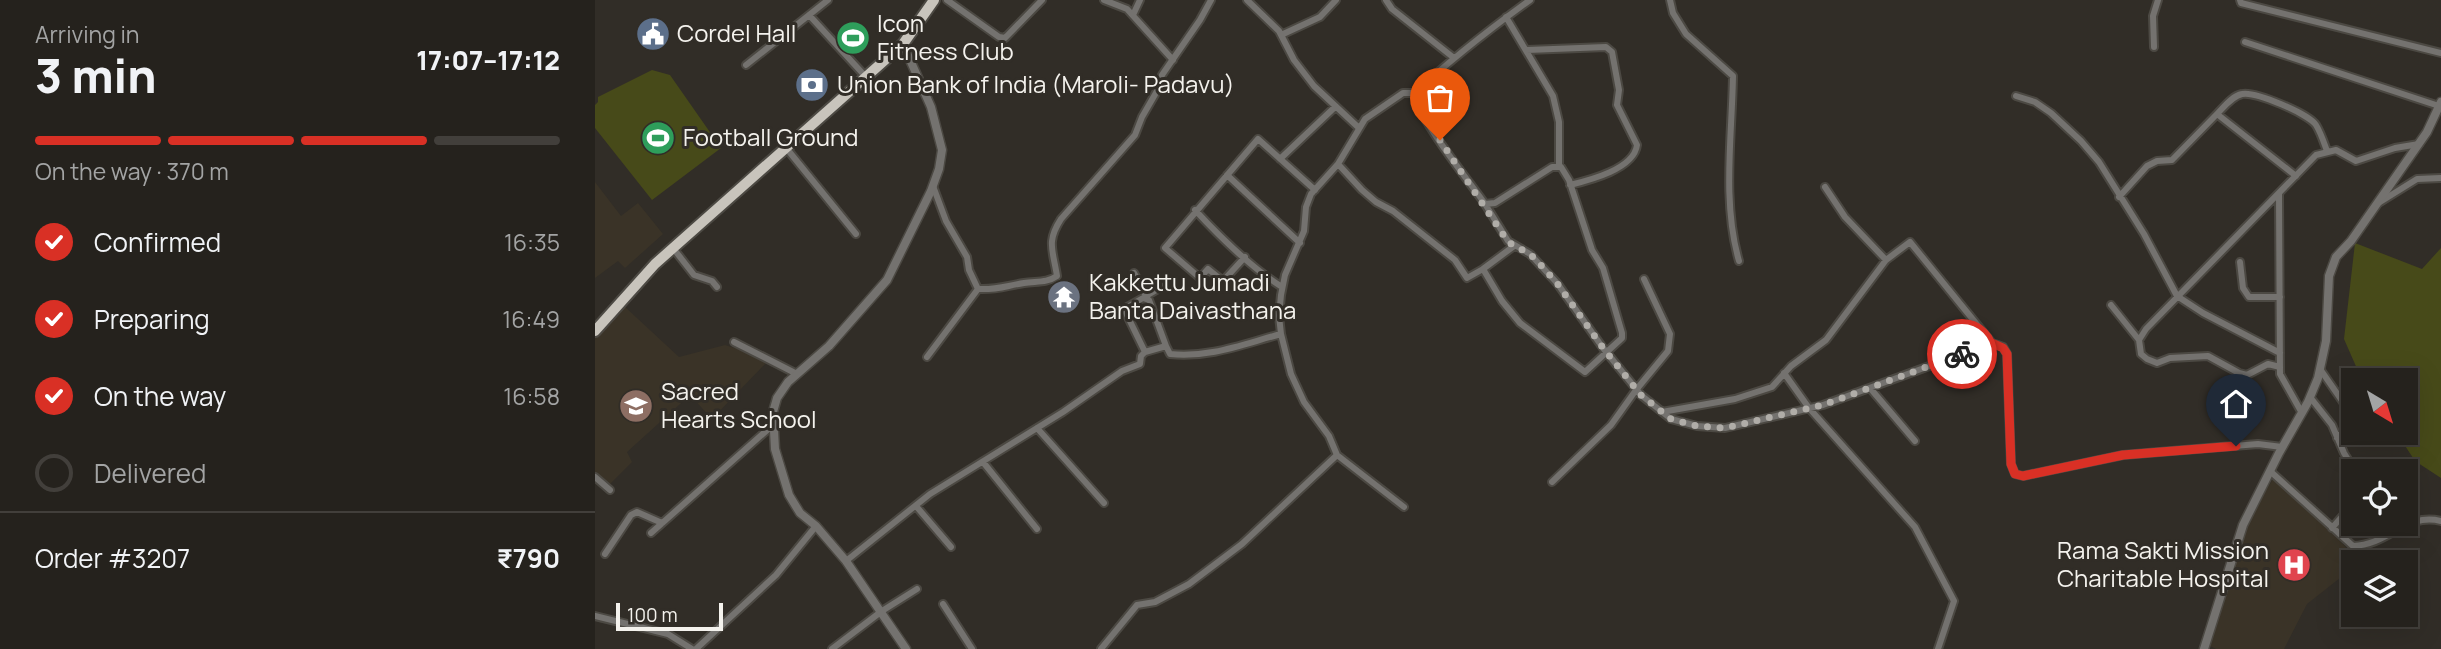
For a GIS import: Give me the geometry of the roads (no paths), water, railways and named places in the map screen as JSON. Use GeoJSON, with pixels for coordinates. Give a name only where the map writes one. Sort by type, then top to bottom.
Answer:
{"type":"FeatureCollection","features":[{"type":"Feature","properties":{"kind":"highway"},"geometry":{"type":"LineString","coordinates":[[595,331],[599,323],[655,264],[903,44],[933,0]]}},
{"type":"Feature","properties":{"kind":"street"},"geometry":{"type":"LineString","coordinates":[[746,65],[828,0]]}},
{"type":"Feature","properties":{"kind":"street"},"geometry":{"type":"LineString","coordinates":[[947,0],[999,37],[1005,38],[1042,0]]}},
{"type":"Feature","properties":{"kind":"street"},"geometry":{"type":"LineString","coordinates":[[1104,0],[1126,9],[1133,15],[1173,60]]}},
{"type":"Feature","properties":{"kind":"street"},"geometry":{"type":"LineString","coordinates":[[1133,15],[1140,0]]}},
{"type":"Feature","properties":{"kind":"street"},"geometry":{"type":"LineString","coordinates":[[978,289],[999,290],[1023,283],[1052,280],[1057,276],[1051,242],[1052,232],[1135,135],[1162,75],[1211,0]]}},
{"type":"Feature","properties":{"kind":"street"},"geometry":{"type":"LineString","coordinates":[[1247,0],[1281,35],[1294,60],[1314,86],[1359,128]]}},
{"type":"Feature","properties":{"kind":"street"},"geometry":{"type":"LineString","coordinates":[[1281,35],[1320,17],[1336,0]]}},
{"type":"Feature","properties":{"kind":"street"},"geometry":{"type":"LineString","coordinates":[[1386,0],[1392,9],[1454,58]]}},
{"type":"Feature","properties":{"kind":"street"},"geometry":{"type":"LineString","coordinates":[[1404,507],[1337,455],[1328,436],[1304,401],[1291,374],[1281,334],[1279,316],[1282,287],[1304,231],[1306,207],[1311,194],[1338,164],[1359,128],[1373,112],[1403,93],[1415,93],[1454,58],[1528,0]]}},
{"type":"Feature","properties":{"kind":"street"},"geometry":{"type":"LineString","coordinates":[[1670,0],[1673,13],[1686,34],[1733,76],[1730,209],[1731,234],[1739,261]]}},
{"type":"Feature","properties":{"kind":"street"},"geometry":{"type":"LineString","coordinates":[[2154,47],[2153,16],[2158,0]]}},
{"type":"Feature","properties":{"kind":"street"},"geometry":{"type":"LineString","coordinates":[[2239,0],[2241,3],[2441,53]]}},
{"type":"Feature","properties":{"kind":"street"},"geometry":{"type":"LineString","coordinates":[[810,15],[866,77]]}},
{"type":"Feature","properties":{"kind":"street"},"geometry":{"type":"LineString","coordinates":[[1483,269],[1502,301],[1520,323],[1585,372],[1622,338],[1603,268],[1592,250],[1570,184],[1559,167],[1559,122],[1553,96],[1506,17]]}},
{"type":"Feature","properties":{"kind":"street"},"geometry":{"type":"LineString","coordinates":[[2204,649],[2243,525],[2310,397],[2320,369],[2326,341],[2329,276],[2336,257],[2419,144],[2440,104],[2245,42]]}},
{"type":"Feature","properties":{"kind":"street"},"geometry":{"type":"LineString","coordinates":[[903,44],[931,107],[943,160],[887,281],[829,346],[788,382],[777,398],[773,412],[775,449],[789,495],[800,513],[816,526],[846,561],[906,649]]}},
{"type":"Feature","properties":{"kind":"street"},"geometry":{"type":"LineString","coordinates":[[1527,50],[1607,47],[1612,52],[1619,90],[1617,105],[1637,145],[1636,150],[1627,161],[1597,179],[1570,184]]}},
{"type":"Feature","properties":{"kind":"street"},"geometry":{"type":"LineString","coordinates":[[1415,93],[1415,102],[1423,118],[1485,204],[1499,229],[1514,246],[1530,254],[1557,283],[1636,390],[1671,419],[1697,426],[1725,428],[1809,408],[1992,343]]}},
{"type":"Feature","properties":{"kind":"street"},"geometry":{"type":"LineString","coordinates":[[2119,197],[2147,166],[2157,161],[2172,160],[2233,97],[2241,94],[2268,100],[2315,123],[2327,151]]}},
{"type":"Feature","properties":{"kind":"street"},"geometry":{"type":"LineString","coordinates":[[2016,96],[2035,102],[2051,113],[2081,141],[2107,173],[2178,296],[2203,313],[2280,353]]}},
{"type":"Feature","properties":{"kind":"street"},"geometry":{"type":"LineString","coordinates":[[1280,159],[1335,107]]}},
{"type":"Feature","properties":{"kind":"street"},"geometry":{"type":"LineString","coordinates":[[2217,114],[2296,176]]}},
{"type":"Feature","properties":{"kind":"street"},"geometry":{"type":"LineString","coordinates":[[1245,257],[1223,281],[1208,269],[1200,278],[1165,248],[1258,139],[1315,190]]}},
{"type":"Feature","properties":{"kind":"street"},"geometry":{"type":"LineString","coordinates":[[2139,340],[2146,328],[2316,155],[2336,150],[2356,161],[2395,148],[2419,144]]}},
{"type":"Feature","properties":{"kind":"street"},"geometry":{"type":"LineString","coordinates":[[787,149],[856,234]]}},
{"type":"Feature","properties":{"kind":"street"},"geometry":{"type":"LineString","coordinates":[[1338,164],[1376,202],[1393,211],[1455,260],[1467,278],[1514,246]]}},
{"type":"Feature","properties":{"kind":"street"},"geometry":{"type":"LineString","coordinates":[[1485,204],[1495,203],[1552,167],[1559,167]]}},
{"type":"Feature","properties":{"kind":"street"},"geometry":{"type":"LineString","coordinates":[[1227,175],[1300,243]]}},
{"type":"Feature","properties":{"kind":"street"},"geometry":{"type":"LineString","coordinates":[[2376,205],[2417,179],[2441,178]]}},
{"type":"Feature","properties":{"kind":"street"},"geometry":{"type":"LineString","coordinates":[[933,185],[946,221],[962,246],[972,279],[978,289]]}},
{"type":"Feature","properties":{"kind":"street"},"geometry":{"type":"LineString","coordinates":[[1825,187],[1845,217],[1886,260]]}},
{"type":"Feature","properties":{"kind":"street"},"geometry":{"type":"LineString","coordinates":[[2279,194],[2280,374],[2302,413]]}},
{"type":"Feature","properties":{"kind":"street"},"geometry":{"type":"LineString","coordinates":[[1195,210],[1218,234],[1282,287]]}},
{"type":"Feature","properties":{"kind":"street"},"geometry":{"type":"LineString","coordinates":[[1662,412],[1735,399],[1772,387],[1784,373],[1826,340],[1886,260],[1910,242],[1992,343],[2003,348],[2007,354],[2011,464],[2015,474],[2023,476],[2123,455],[2258,444],[2282,447]]}},
{"type":"Feature","properties":{"kind":"street"},"geometry":{"type":"LineString","coordinates":[[673,248],[694,275],[712,281],[717,287]]}},
{"type":"Feature","properties":{"kind":"street"},"geometry":{"type":"LineString","coordinates":[[2240,262],[2243,288],[2249,297],[2280,297]]}},
{"type":"Feature","properties":{"kind":"street"},"geometry":{"type":"LineString","coordinates":[[1134,273],[1149,300],[1170,354],[1215,354],[1281,334]]}},
{"type":"Feature","properties":{"kind":"street"},"geometry":{"type":"LineString","coordinates":[[1552,482],[1611,425],[1668,351],[1670,334],[1644,279]]}},
{"type":"Feature","properties":{"kind":"street"},"geometry":{"type":"LineString","coordinates":[[1145,352],[1125,311],[1127,306],[1165,285]]}},
{"type":"Feature","properties":{"kind":"street"},"geometry":{"type":"LineString","coordinates":[[927,356],[978,289]]}},
{"type":"Feature","properties":{"kind":"street"},"geometry":{"type":"LineString","coordinates":[[2111,305],[2139,340],[2141,354],[2157,363],[2169,358],[2208,356],[2247,375],[2268,365],[2280,367]]}},
{"type":"Feature","properties":{"kind":"street"},"geometry":{"type":"LineString","coordinates":[[734,342],[797,374]]}},
{"type":"Feature","properties":{"kind":"street"},"geometry":{"type":"LineString","coordinates":[[846,561],[930,494],[1037,428],[1122,371],[1140,364],[1141,356],[1145,352],[1166,346]]}},
{"type":"Feature","properties":{"kind":"street"},"geometry":{"type":"LineString","coordinates":[[2320,369],[2341,396]]}},
{"type":"Feature","properties":{"kind":"street"},"geometry":{"type":"LineString","coordinates":[[1784,373],[1809,408],[1915,527],[1954,601],[1938,649]]}},
{"type":"Feature","properties":{"kind":"street"},"geometry":{"type":"LineString","coordinates":[[1870,388],[1915,442]]}},
{"type":"Feature","properties":{"kind":"street"},"geometry":{"type":"LineString","coordinates":[[2310,397],[2332,425],[2348,459]]}},
{"type":"Feature","properties":{"kind":"street"},"geometry":{"type":"LineString","coordinates":[[651,533],[774,424]]}},
{"type":"Feature","properties":{"kind":"street"},"geometry":{"type":"LineString","coordinates":[[1037,428],[1104,503]]}},
{"type":"Feature","properties":{"kind":"street"},"geometry":{"type":"LineString","coordinates":[[2337,438],[2341,434]]}},
{"type":"Feature","properties":{"kind":"street"},"geometry":{"type":"LineString","coordinates":[[1101,649],[1137,605],[1155,602],[1189,583],[1242,544],[1337,455]]}},
{"type":"Feature","properties":{"kind":"street"},"geometry":{"type":"LineString","coordinates":[[983,462],[1037,529]]}},
{"type":"Feature","properties":{"kind":"street"},"geometry":{"type":"LineString","coordinates":[[2270,471],[2353,546],[2368,546],[2418,519],[2427,517],[2441,520]]}},
{"type":"Feature","properties":{"kind":"street"},"geometry":{"type":"LineString","coordinates":[[595,477],[610,490]]}},
{"type":"Feature","properties":{"kind":"street"},"geometry":{"type":"LineString","coordinates":[[916,506],[951,547]]}},
{"type":"Feature","properties":{"kind":"street"},"geometry":{"type":"LineString","coordinates":[[605,554],[631,515],[637,512],[646,514],[662,523]]}},
{"type":"Feature","properties":{"kind":"street"},"geometry":{"type":"LineString","coordinates":[[2332,528],[2341,518]]}},
{"type":"Feature","properties":{"kind":"street"},"geometry":{"type":"LineString","coordinates":[[595,616],[668,634],[694,649],[776,575],[816,526]]}},
{"type":"Feature","properties":{"kind":"street"},"geometry":{"type":"LineString","coordinates":[[832,649],[916,589]]}},
{"type":"Feature","properties":{"kind":"street"},"geometry":{"type":"LineString","coordinates":[[943,604],[972,649]]}},
{"type":"Feature","properties":{"kind":"place","name":"Cordel Hall"},"geometry":{"type":"Point","coordinates":[653,34]}},
{"type":"Feature","properties":{"kind":"place","name":"Icon Fitness Club"},"geometry":{"type":"Point","coordinates":[853,38]}},
{"type":"Feature","properties":{"kind":"place","name":"Union Bank of India (Maroli- Padavu)"},"geometry":{"type":"Point","coordinates":[812,85]}},
{"type":"Feature","properties":{"kind":"place","name":"Football Ground"},"geometry":{"type":"Point","coordinates":[658,138]}},
{"type":"Feature","properties":{"kind":"place","name":"Kakkettu Jumadi Banta Daivasthana"},"geometry":{"type":"Point","coordinates":[1064,297]}},
{"type":"Feature","properties":{"kind":"place","name":"Sacred Hearts School"},"geometry":{"type":"Point","coordinates":[636,406]}},
{"type":"Feature","properties":{"kind":"place","name":"Rama Sakti Mission Charitable Hospital"},"geometry":{"type":"Point","coordinates":[2294,565]}}]}
